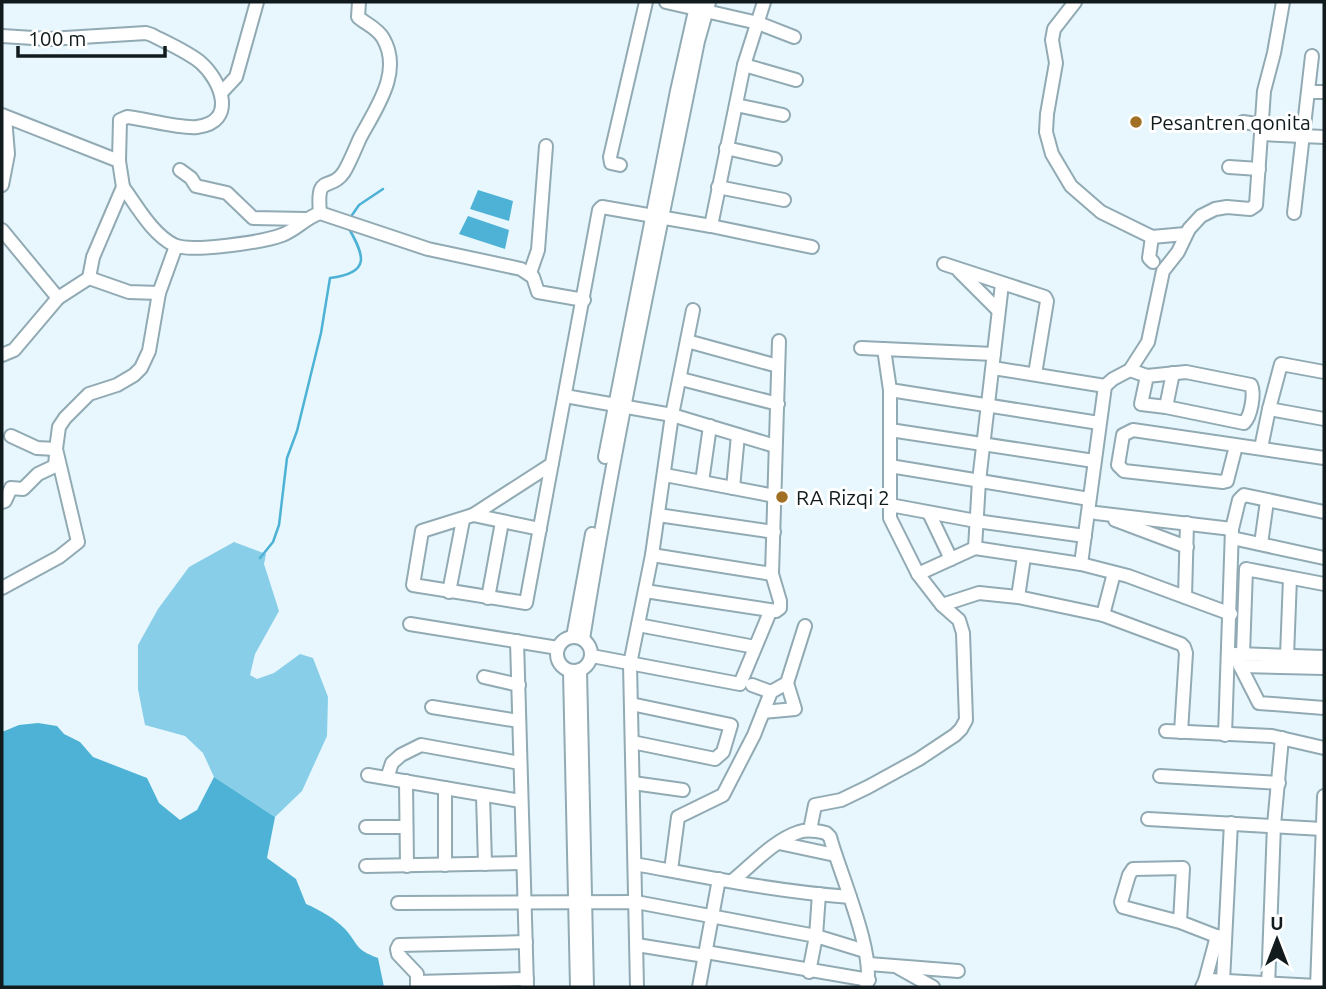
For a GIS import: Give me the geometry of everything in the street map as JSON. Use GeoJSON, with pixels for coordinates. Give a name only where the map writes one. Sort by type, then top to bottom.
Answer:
{"type":"FeatureCollection","features":[{"type":"Feature","properties":{"kind":"street"},"geometry":{"type":"LineString","coordinates":[[221,93],[236,77],[257,2]]}},
{"type":"Feature","properties":{"kind":"street"},"geometry":{"type":"LineString","coordinates":[[320,213],[319,192],[323,186],[342,174],[387,86],[390,58],[387,45],[378,31],[358,17],[359,2]]}},
{"type":"Feature","properties":{"kind":"street"},"geometry":{"type":"LineString","coordinates":[[620,165],[611,163],[610,157],[646,2]]}},
{"type":"Feature","properties":{"kind":"street"},"geometry":{"type":"LineString","coordinates":[[666,2],[702,6],[793,37]]}},
{"type":"Feature","properties":{"kind":"street"},"geometry":{"type":"LineString","coordinates":[[711,226],[744,65],[764,2]]}},
{"type":"Feature","properties":{"kind":"street"},"geometry":{"type":"LineString","coordinates":[[1075,2],[1061,18],[1052,40],[1056,63],[1046,114],[1048,144],[1064,175],[1081,195],[1101,212],[1152,237],[1185,234]]}},
{"type":"Feature","properties":{"kind":"street"},"geometry":{"type":"LineString","coordinates":[[1081,565],[1091,508],[1094,461],[1105,386],[1130,370],[1148,342],[1163,271],[1178,252],[1185,234],[1201,216],[1215,209],[1254,208],[1263,130],[1264,91],[1275,53],[1283,2]]}},
{"type":"Feature","properties":{"kind":"street"},"geometry":{"type":"LineString","coordinates":[[578,638],[619,404],[702,6]]}},
{"type":"Feature","properties":{"kind":"street"},"geometry":{"type":"LineString","coordinates":[[2,36],[48,39],[146,33],[198,60],[221,93],[221,113],[210,122],[200,127],[123,118],[119,123],[119,161],[123,187],[162,237],[176,246],[240,244],[280,236],[305,219],[320,213],[412,244],[530,273]]}},
{"type":"Feature","properties":{"kind":"street"},"geometry":{"type":"LineString","coordinates":[[1294,213],[1312,56]]}},
{"type":"Feature","properties":{"kind":"street"},"geometry":{"type":"LineString","coordinates":[[744,65],[796,80]]}},
{"type":"Feature","properties":{"kind":"street"},"geometry":{"type":"LineString","coordinates":[[1309,92],[1324,92]]}},
{"type":"Feature","properties":{"kind":"street"},"geometry":{"type":"LineString","coordinates":[[736,105],[783,115]]}},
{"type":"Feature","properties":{"kind":"street"},"geometry":{"type":"LineString","coordinates":[[2,185],[8,154],[4,116],[119,161]]}},
{"type":"Feature","properties":{"kind":"street"},"geometry":{"type":"LineString","coordinates":[[1243,122],[1263,130],[1324,137]]}},
{"type":"Feature","properties":{"kind":"street"},"geometry":{"type":"LineString","coordinates":[[546,146],[538,250],[530,273],[538,292],[584,300]]}},
{"type":"Feature","properties":{"kind":"street"},"geometry":{"type":"LineString","coordinates":[[726,148],[775,159]]}},
{"type":"Feature","properties":{"kind":"street"},"geometry":{"type":"LineString","coordinates":[[1229,167],[1259,169]]}},
{"type":"Feature","properties":{"kind":"street"},"geometry":{"type":"LineString","coordinates":[[180,170],[191,178],[195,186],[232,196],[256,219],[305,219]]}},
{"type":"Feature","properties":{"kind":"street"},"geometry":{"type":"LineString","coordinates":[[2,355],[14,350],[58,299],[89,278],[93,257],[123,187]]}},
{"type":"Feature","properties":{"kind":"street"},"geometry":{"type":"LineString","coordinates":[[718,187],[785,200]]}},
{"type":"Feature","properties":{"kind":"street"},"geometry":{"type":"LineString","coordinates":[[552,464],[468,518],[422,531],[413,585],[526,603],[584,300],[599,211],[602,207],[812,247]]}},
{"type":"Feature","properties":{"kind":"street"},"geometry":{"type":"LineString","coordinates":[[2,230],[58,299]]}},
{"type":"Feature","properties":{"kind":"street"},"geometry":{"type":"LineString","coordinates":[[1152,237],[1149,258],[1153,262]]}},
{"type":"Feature","properties":{"kind":"street"},"geometry":{"type":"LineString","coordinates":[[2,502],[11,488],[23,489],[38,474],[55,466],[59,428],[65,418],[89,394],[117,385],[141,368],[152,342],[159,292],[176,246]]}},
{"type":"Feature","properties":{"kind":"street"},"geometry":{"type":"LineString","coordinates":[[998,310],[950,265],[1045,297],[1035,374]]}},
{"type":"Feature","properties":{"kind":"street"},"geometry":{"type":"LineString","coordinates":[[89,278],[129,292],[159,292]]}},
{"type":"Feature","properties":{"kind":"street"},"geometry":{"type":"LineString","coordinates":[[975,548],[979,481],[1002,284]]}},
{"type":"Feature","properties":{"kind":"street"},"geometry":{"type":"LineString","coordinates":[[640,987],[630,664],[652,555],[672,415],[693,310]]}},
{"type":"Feature","properties":{"kind":"street"},"geometry":{"type":"LineString","coordinates":[[688,341],[778,366]]}},
{"type":"Feature","properties":{"kind":"street"},"geometry":{"type":"LineString","coordinates":[[645,591],[770,612],[778,610],[780,604],[772,574],[779,341]]}},
{"type":"Feature","properties":{"kind":"street"},"geometry":{"type":"LineString","coordinates":[[861,348],[994,354]]}},
{"type":"Feature","properties":{"kind":"street"},"geometry":{"type":"LineString","coordinates":[[810,831],[815,805],[841,800],[868,788],[955,735],[966,720],[963,633],[959,620],[942,605],[918,574],[890,518],[890,390],[884,349]]}},
{"type":"Feature","properties":{"kind":"street"},"geometry":{"type":"LineString","coordinates":[[1261,448],[1282,364],[1324,372]]}},
{"type":"Feature","properties":{"kind":"street"},"geometry":{"type":"LineString","coordinates":[[993,368],[1105,386]]}},
{"type":"Feature","properties":{"kind":"street"},"geometry":{"type":"LineString","coordinates":[[1130,370],[1147,376],[1186,372],[1251,385],[1253,391],[1247,419],[1244,423],[1141,404],[1147,376]]}},
{"type":"Feature","properties":{"kind":"street"},"geometry":{"type":"LineString","coordinates":[[1166,407],[1173,373]]}},
{"type":"Feature","properties":{"kind":"street"},"geometry":{"type":"LineString","coordinates":[[681,379],[778,404]]}},
{"type":"Feature","properties":{"kind":"street"},"geometry":{"type":"LineString","coordinates":[[890,390],[1099,423]]}},
{"type":"Feature","properties":{"kind":"street"},"geometry":{"type":"LineString","coordinates":[[565,396],[672,415],[775,446]]}},
{"type":"Feature","properties":{"kind":"street"},"geometry":{"type":"LineString","coordinates":[[1269,409],[1324,419]]}},
{"type":"Feature","properties":{"kind":"street"},"geometry":{"type":"LineString","coordinates":[[702,482],[710,426]]}},
{"type":"Feature","properties":{"kind":"street"},"geometry":{"type":"LineString","coordinates":[[891,430],[1094,461]]}},
{"type":"Feature","properties":{"kind":"street"},"geometry":{"type":"LineString","coordinates":[[1236,446],[1227,481],[1223,482],[1124,471],[1118,465],[1123,435],[1128,430],[1324,458]]}},
{"type":"Feature","properties":{"kind":"street"},"geometry":{"type":"LineString","coordinates":[[733,488],[738,435]]}},
{"type":"Feature","properties":{"kind":"street"},"geometry":{"type":"LineString","coordinates":[[11,436],[37,448],[56,449]]}},
{"type":"Feature","properties":{"kind":"street"},"geometry":{"type":"LineString","coordinates":[[2,588],[59,557],[78,542],[56,449]]}},
{"type":"Feature","properties":{"kind":"street"},"geometry":{"type":"LineString","coordinates":[[890,466],[979,481],[1091,508],[1187,523],[1324,558]]}},
{"type":"Feature","properties":{"kind":"street"},"geometry":{"type":"LineString","coordinates":[[665,475],[775,496]]}},
{"type":"Feature","properties":{"kind":"street"},"geometry":{"type":"LineString","coordinates":[[1324,512],[1244,495],[1241,497],[1232,533],[1231,614],[1236,657],[1259,704],[1324,708]]}},
{"type":"Feature","properties":{"kind":"street"},"geometry":{"type":"LineString","coordinates":[[1261,544],[1267,501]]}},
{"type":"Feature","properties":{"kind":"street"},"geometry":{"type":"LineString","coordinates":[[890,505],[976,521],[1085,536]]}},
{"type":"Feature","properties":{"kind":"street"},"geometry":{"type":"LineString","coordinates":[[1091,508],[1186,547]]}},
{"type":"Feature","properties":{"kind":"street"},"geometry":{"type":"LineString","coordinates":[[929,513],[951,558]]}},
{"type":"Feature","properties":{"kind":"street"},"geometry":{"type":"LineString","coordinates":[[658,515],[774,532]]}},
{"type":"Feature","properties":{"kind":"street"},"geometry":{"type":"LineString","coordinates":[[468,518],[540,528]]}},
{"type":"Feature","properties":{"kind":"street"},"geometry":{"type":"LineString","coordinates":[[449,592],[468,518]]}},
{"type":"Feature","properties":{"kind":"street"},"geometry":{"type":"LineString","coordinates":[[488,597],[502,522]]}},
{"type":"Feature","properties":{"kind":"street"},"geometry":{"type":"LineString","coordinates":[[1185,597],[1187,523]]}},
{"type":"Feature","properties":{"kind":"street"},"geometry":{"type":"LineString","coordinates":[[918,574],[975,548],[1114,573],[1231,614]]}},
{"type":"Feature","properties":{"kind":"street"},"geometry":{"type":"LineString","coordinates":[[652,555],[772,574]]}},
{"type":"Feature","properties":{"kind":"street"},"geometry":{"type":"LineString","coordinates":[[1018,597],[1024,557]]}},
{"type":"Feature","properties":{"kind":"street"},"geometry":{"type":"LineString","coordinates":[[1225,735],[1245,571],[1247,569],[1324,584]]}},
{"type":"Feature","properties":{"kind":"street"},"geometry":{"type":"LineString","coordinates":[[1102,615],[1114,573]]}},
{"type":"Feature","properties":{"kind":"street"},"geometry":{"type":"LineString","coordinates":[[1287,656],[1290,578]]}},
{"type":"Feature","properties":{"kind":"street"},"geometry":{"type":"LineString","coordinates":[[942,605],[979,593],[1018,597],[1102,615],[1184,646],[1186,653],[1181,732]]}},
{"type":"Feature","properties":{"kind":"street"},"geometry":{"type":"LineString","coordinates":[[592,656],[740,684],[770,612]]}},
{"type":"Feature","properties":{"kind":"street"},"geometry":{"type":"LineString","coordinates":[[410,624],[558,648]]}},
{"type":"Feature","properties":{"kind":"street"},"geometry":{"type":"LineString","coordinates":[[638,625],[755,647]]}},
{"type":"Feature","properties":{"kind":"street"},"geometry":{"type":"LineString","coordinates":[[763,712],[795,709],[787,683],[805,626]]}},
{"type":"Feature","properties":{"kind":"street"},"geometry":{"type":"LineString","coordinates":[[578,638],[590,646],[592,656],[588,665],[575,671],[559,662],[558,648],[564,640],[578,638]]}},
{"type":"Feature","properties":{"kind":"street"},"geometry":{"type":"LineString","coordinates":[[517,641],[519,685],[521,801],[524,902],[526,943],[527,983],[417,984],[415,971],[398,954],[397,949],[399,945],[526,943]]}},
{"type":"Feature","properties":{"kind":"street"},"geometry":{"type":"LineString","coordinates":[[1236,657],[1324,657]]}},
{"type":"Feature","properties":{"kind":"street"},"geometry":{"type":"LineString","coordinates":[[1236,657],[1324,668]]}},
{"type":"Feature","properties":{"kind":"street"},"geometry":{"type":"LineString","coordinates":[[575,671],[580,901],[577,987]]}},
{"type":"Feature","properties":{"kind":"street"},"geometry":{"type":"LineString","coordinates":[[484,677],[519,685]]}},
{"type":"Feature","properties":{"kind":"street"},"geometry":{"type":"LineString","coordinates":[[671,870],[678,817],[723,795],[754,735],[771,692],[787,683]]}},
{"type":"Feature","properties":{"kind":"street"},"geometry":{"type":"LineString","coordinates":[[752,685],[771,692]]}},
{"type":"Feature","properties":{"kind":"street"},"geometry":{"type":"LineString","coordinates":[[631,704],[731,726],[723,752],[715,759],[632,742]]}},
{"type":"Feature","properties":{"kind":"street"},"geometry":{"type":"LineString","coordinates":[[432,707],[519,721]]}},
{"type":"Feature","properties":{"kind":"street"},"geometry":{"type":"LineString","coordinates":[[1166,731],[1282,738],[1324,748]]}},
{"type":"Feature","properties":{"kind":"street"},"geometry":{"type":"LineString","coordinates":[[1268,985],[1282,738]]}},
{"type":"Feature","properties":{"kind":"street"},"geometry":{"type":"LineString","coordinates":[[387,778],[392,763],[421,745],[520,763]]}},
{"type":"Feature","properties":{"kind":"street"},"geometry":{"type":"LineString","coordinates":[[368,775],[521,801]]}},
{"type":"Feature","properties":{"kind":"street"},"geometry":{"type":"LineString","coordinates":[[1160,776],[1279,783]]}},
{"type":"Feature","properties":{"kind":"street"},"geometry":{"type":"LineString","coordinates":[[406,781],[407,866]]}},
{"type":"Feature","properties":{"kind":"street"},"geometry":{"type":"LineString","coordinates":[[633,783],[683,790]]}},
{"type":"Feature","properties":{"kind":"street"},"geometry":{"type":"LineString","coordinates":[[445,788],[446,865]]}},
{"type":"Feature","properties":{"kind":"street"},"geometry":{"type":"LineString","coordinates":[[483,794],[485,864]]}},
{"type":"Feature","properties":{"kind":"street"},"geometry":{"type":"LineString","coordinates":[[1221,938],[1203,984],[1223,981],[1317,986],[1321,960],[1324,798]]}},
{"type":"Feature","properties":{"kind":"street"},"geometry":{"type":"LineString","coordinates":[[1148,819],[1275,825],[1323,822]]}},
{"type":"Feature","properties":{"kind":"street"},"geometry":{"type":"LineString","coordinates":[[1223,981],[1221,938],[1231,823]]}},
{"type":"Feature","properties":{"kind":"street"},"geometry":{"type":"LineString","coordinates":[[366,827],[406,827]]}},
{"type":"Feature","properties":{"kind":"street"},"geometry":{"type":"LineString","coordinates":[[637,945],[705,954],[809,972],[868,985],[867,957],[850,897],[830,837],[826,833],[800,831],[725,880],[713,915],[705,954],[699,987]]}},
{"type":"Feature","properties":{"kind":"street"},"geometry":{"type":"LineString","coordinates":[[779,843],[835,855]]}},
{"type":"Feature","properties":{"kind":"street"},"geometry":{"type":"LineString","coordinates":[[366,866],[523,863]]}},
{"type":"Feature","properties":{"kind":"street"},"geometry":{"type":"LineString","coordinates":[[635,863],[725,880],[850,897]]}},
{"type":"Feature","properties":{"kind":"street"},"geometry":{"type":"LineString","coordinates":[[1180,922],[1183,868],[1133,869],[1129,874],[1121,905],[1180,922],[1221,938]]}},
{"type":"Feature","properties":{"kind":"street"},"geometry":{"type":"LineString","coordinates":[[809,972],[816,936],[819,894]]}},
{"type":"Feature","properties":{"kind":"street"},"geometry":{"type":"LineString","coordinates":[[580,901],[587,987]]}},
{"type":"Feature","properties":{"kind":"street"},"geometry":{"type":"LineString","coordinates":[[398,903],[636,902],[816,936],[896,966],[933,987]]}},
{"type":"Feature","properties":{"kind":"street"},"geometry":{"type":"LineString","coordinates":[[896,966],[958,971]]}},
{"type":"Feature","properties":{"kind":"shaded area"},"geometry":{"type":"Polygon","coordinates":[[[478,190],[513,201],[509,221],[470,209],[478,190]]]}},
{"type":"Feature","properties":{"kind":"shaded area"},"geometry":{"type":"Polygon","coordinates":[[[468,216],[509,230],[505,249],[459,234],[468,216]]]}},
{"type":"Feature","properties":{"kind":"shaded area"},"geometry":{"type":"Polygon","coordinates":[[[234,542],[266,554],[264,564],[279,611],[255,654],[250,675],[257,679],[274,673],[300,654],[313,658],[328,697],[327,736],[302,791],[275,817],[214,777],[203,753],[185,736],[145,725],[138,689],[138,645],[158,609],[189,567],[234,542]]]}},
{"type":"Feature","properties":{"kind":"shaded area"},"geometry":{"type":"Polygon","coordinates":[[[38,723],[57,726],[64,734],[80,742],[93,757],[147,778],[159,803],[180,820],[197,810],[214,777],[275,817],[267,858],[296,879],[306,904],[336,921],[361,949],[378,958],[384,987],[2,987],[2,732],[19,725],[38,723]]]}},
{"type":"Feature","properties":{"kind":"waterway"},"geometry":{"type":"LineString","coordinates":[[350,218],[359,205],[383,189]]}},
{"type":"Feature","properties":{"kind":"waterway"},"geometry":{"type":"LineString","coordinates":[[260,558],[273,542],[279,525],[287,458],[297,431],[321,333],[330,278],[352,272],[361,262],[358,246],[348,227]]}},
{"type":"Feature","properties":{"kind":"place","name":"Pesantren qonita"},"geometry":{"type":"Point","coordinates":[1136,122]}},
{"type":"Feature","properties":{"kind":"place","name":"RA Rizqi 2"},"geometry":{"type":"Point","coordinates":[782,497]}}]}
